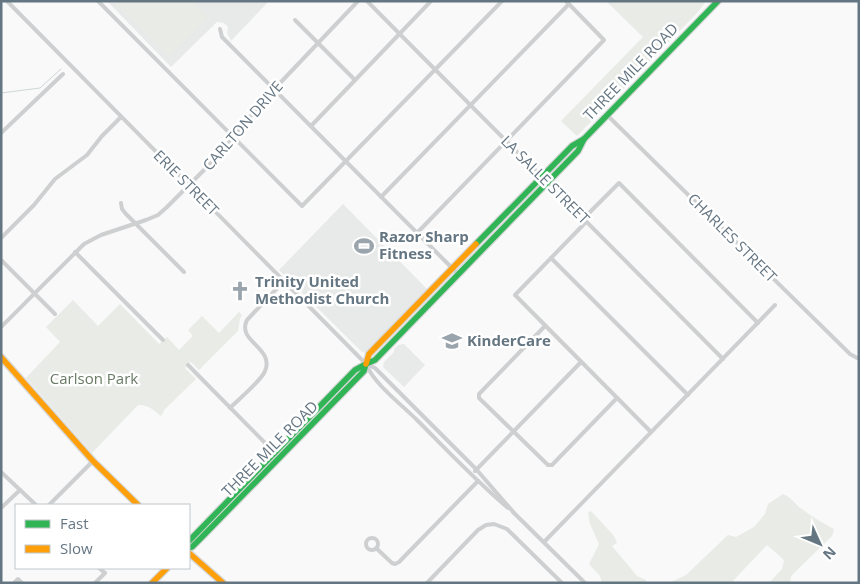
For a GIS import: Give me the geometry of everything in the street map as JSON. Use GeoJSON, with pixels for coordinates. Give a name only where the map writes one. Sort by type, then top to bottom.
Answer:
{"type":"FeatureCollection","features":[{"type":"Feature","properties":{"kind":"street","name":"ERIE STREET"},"geometry":{"type":"LineString","coordinates":[[6,1],[366,364],[370,373],[478,481],[515,514],[585,583]]}},
{"type":"Feature","properties":{"kind":"street"},"geometry":{"type":"LineString","coordinates":[[98,1],[302,206],[502,1]]}},
{"type":"Feature","properties":{"kind":"street","name":"CARLTON DRIVE"},"geometry":{"type":"LineString","coordinates":[[1,327],[84,244],[95,237],[152,218],[163,211],[222,152],[254,111],[358,1]]}},
{"type":"Feature","properties":{"kind":"street","name":"LA SALLE STREET"},"geometry":{"type":"LineString","coordinates":[[367,1],[723,359]]}},
{"type":"Feature","properties":{"kind":"street"},"geometry":{"type":"LineString","coordinates":[[311,126],[431,1]]}},
{"type":"Feature","properties":{"kind":"street","name":"THREE MILE ROAD"},"geometry":{"type":"LineString","coordinates":[[190,540],[364,371],[369,354],[572,146],[584,139],[718,1]]}},
{"type":"Feature","properties":{"kind":"street"},"geometry":{"type":"LineString","coordinates":[[381,197],[567,3],[604,40],[417,233]]}},
{"type":"Feature","properties":{"kind":"street"},"geometry":{"type":"LineString","coordinates":[[295,20],[355,80]]}},
{"type":"Feature","properties":{"kind":"street"},"geometry":{"type":"LineString","coordinates":[[220,29],[222,37],[458,274]]}},
{"type":"Feature","properties":{"kind":"street"},"geometry":{"type":"LineString","coordinates":[[1,133],[63,74]]}},
{"type":"Feature","properties":{"kind":"street","name":"CHARLES STREET"},"geometry":{"type":"LineString","coordinates":[[607,115],[850,354],[859,359]]}},
{"type":"Feature","properties":{"kind":"street"},"geometry":{"type":"LineString","coordinates":[[1,238],[34,205],[55,179],[87,155],[121,117]]}},
{"type":"Feature","properties":{"kind":"street","name":"THREE MILE ROAD"},"geometry":{"type":"LineString","coordinates":[[366,364],[374,360],[578,151],[584,139]]}},
{"type":"Feature","properties":{"kind":"street"},"geometry":{"type":"LineString","coordinates":[[652,432],[515,295],[618,183],[758,323]]}},
{"type":"Feature","properties":{"kind":"street"},"geometry":{"type":"LineString","coordinates":[[121,203],[122,208],[136,224],[184,272]]}},
{"type":"Feature","properties":{"kind":"street"},"geometry":{"type":"LineString","coordinates":[[75,252],[163,340]]}},
{"type":"Feature","properties":{"kind":"street"},"geometry":{"type":"LineString","coordinates":[[551,258],[688,395]]}},
{"type":"Feature","properties":{"kind":"street"},"geometry":{"type":"LineString","coordinates":[[1,260],[55,314]]}},
{"type":"Feature","properties":{"kind":"street"},"geometry":{"type":"LineString","coordinates":[[230,408],[263,375],[266,367],[264,354],[244,330],[245,323],[284,281]]}},
{"type":"Feature","properties":{"kind":"street"},"geometry":{"type":"LineString","coordinates":[[544,542],[775,305]]}},
{"type":"Feature","properties":{"kind":"street"},"geometry":{"type":"LineString","coordinates":[[545,326],[479,394],[479,398],[549,465],[552,465],[617,398]]}},
{"type":"Feature","properties":{"kind":"street"},"geometry":{"type":"LineString","coordinates":[[1,357],[92,461],[137,504]]}},
{"type":"Feature","properties":{"kind":"street"},"geometry":{"type":"LineString","coordinates":[[471,474],[581,362]]}},
{"type":"Feature","properties":{"kind":"street","name":"ERIE STREET"},"geometry":{"type":"LineString","coordinates":[[366,364],[375,368],[476,469],[515,514]]}},
{"type":"Feature","properties":{"kind":"street"},"geometry":{"type":"LineString","coordinates":[[188,365],[277,455]]}},
{"type":"Feature","properties":{"kind":"street"},"geometry":{"type":"LineString","coordinates":[[397,400],[402,395]]}},
{"type":"Feature","properties":{"kind":"street"},"geometry":{"type":"LineString","coordinates":[[422,425],[427,420]]}},
{"type":"Feature","properties":{"kind":"street","name":"THREE MILE ROAD"},"geometry":{"type":"LineString","coordinates":[[190,548],[277,455]]}},
{"type":"Feature","properties":{"kind":"street"},"geometry":{"type":"LineString","coordinates":[[50,504],[92,461]]}},
{"type":"Feature","properties":{"kind":"street"},"geometry":{"type":"LineString","coordinates":[[1,472],[35,504]]}},
{"type":"Feature","properties":{"kind":"street"},"geometry":{"type":"LineString","coordinates":[[376,548],[392,563],[399,562],[482,476]]}},
{"type":"Feature","properties":{"kind":"street"},"geometry":{"type":"LineString","coordinates":[[1,508],[20,490]]}},
{"type":"Feature","properties":{"kind":"street"},"geometry":{"type":"LineString","coordinates":[[427,583],[478,530],[486,525],[494,524],[507,529],[562,583]]}},
{"type":"Feature","properties":{"kind":"street"},"geometry":{"type":"LineString","coordinates":[[190,553],[223,583]]}},
{"type":"Feature","properties":{"kind":"street"},"geometry":{"type":"LineString","coordinates":[[95,583],[105,573],[100,569]]}},
{"type":"Feature","properties":{"kind":"street"},"geometry":{"type":"LineString","coordinates":[[152,583],[166,569]]}},
{"type":"Feature","properties":{"kind":"street"},"geometry":{"type":"LineString","coordinates":[[14,583],[18,579],[22,583]]}},
{"type":"Feature","properties":{"kind":"shaded area"},"geometry":{"type":"Polygon","coordinates":[[[107,1],[269,1],[231,41],[227,33],[228,27],[224,23],[217,22],[171,67],[107,1]]]}},
{"type":"Feature","properties":{"kind":"shaded area"},"geometry":{"type":"Polygon","coordinates":[[[343,204],[427,289],[366,353],[362,352],[279,270],[343,204]]]}},
{"type":"Feature","properties":{"kind":"shaded area"},"geometry":{"type":"Polygon","coordinates":[[[404,344],[425,365],[404,387],[383,367],[384,362],[394,352],[394,349],[398,345],[404,344]]]}},
{"type":"Feature","properties":{"kind":"green space"},"geometry":{"type":"Polygon","coordinates":[[[113,1],[191,1],[208,18],[169,57],[113,1]]]}},
{"type":"Feature","properties":{"kind":"green space"},"geometry":{"type":"Polygon","coordinates":[[[606,1],[706,1],[698,12],[577,136],[561,121],[643,37],[606,1]]]}},
{"type":"Feature","properties":{"kind":"green space","name":"Carlson Park"},"geometry":{"type":"Polygon","coordinates":[[[73,300],[98,326],[120,304],[159,344],[167,337],[179,350],[193,336],[188,330],[202,316],[219,333],[239,312],[242,315],[238,331],[199,370],[191,362],[185,368],[196,379],[165,409],[161,416],[147,406],[138,405],[92,453],[26,378],[60,342],[46,327],[73,300]]]}},
{"type":"Feature","properties":{"kind":"green space"},"geometry":{"type":"Polygon","coordinates":[[[783,494],[807,513],[834,529],[832,536],[791,576],[790,583],[769,583],[782,569],[784,560],[767,545],[731,583],[669,583],[686,575],[728,535],[736,537],[754,527],[765,514],[768,504],[783,494]]]}},
{"type":"Feature","properties":{"kind":"green space"},"geometry":{"type":"Polygon","coordinates":[[[591,511],[614,536],[617,543],[612,546],[637,576],[646,580],[646,583],[602,583],[600,576],[589,564],[599,544],[590,524],[588,513],[591,511]]]}},
{"type":"Feature","properties":{"kind":"waterway"},"geometry":{"type":"LineString","coordinates":[[1,93],[40,88],[61,69]]}},
{"type":"Feature","properties":{"kind":"traffic: fast"},"geometry":{"type":"LineString","coordinates":[[366,364],[375,360],[578,151],[584,139],[718,1]]}},
{"type":"Feature","properties":{"kind":"traffic: fast"},"geometry":{"type":"LineString","coordinates":[[476,244],[572,146],[584,139]]}},
{"type":"Feature","properties":{"kind":"traffic: fast"},"geometry":{"type":"LineString","coordinates":[[190,540],[355,370],[366,364],[364,371],[190,548]]}},
{"type":"Feature","properties":{"kind":"traffic: slow"},"geometry":{"type":"LineString","coordinates":[[366,364],[369,354],[476,244]]}},
{"type":"Feature","properties":{"kind":"traffic: slow"},"geometry":{"type":"LineString","coordinates":[[1,357],[93,461],[137,504]]}},
{"type":"Feature","properties":{"kind":"traffic: slow"},"geometry":{"type":"LineString","coordinates":[[190,554],[223,583]]}},
{"type":"Feature","properties":{"kind":"traffic: slow"},"geometry":{"type":"LineString","coordinates":[[152,583],[166,569]]}},
{"type":"Feature","properties":{"kind":"place","name":"Razor Sharp Fitness"},"geometry":{"type":"Point","coordinates":[364,246]}},
{"type":"Feature","properties":{"kind":"place","name":"Trinity United Methodist Church"},"geometry":{"type":"Point","coordinates":[240,291]}},
{"type":"Feature","properties":{"kind":"place","name":"KinderCare"},"geometry":{"type":"Point","coordinates":[452,341]}}]}
